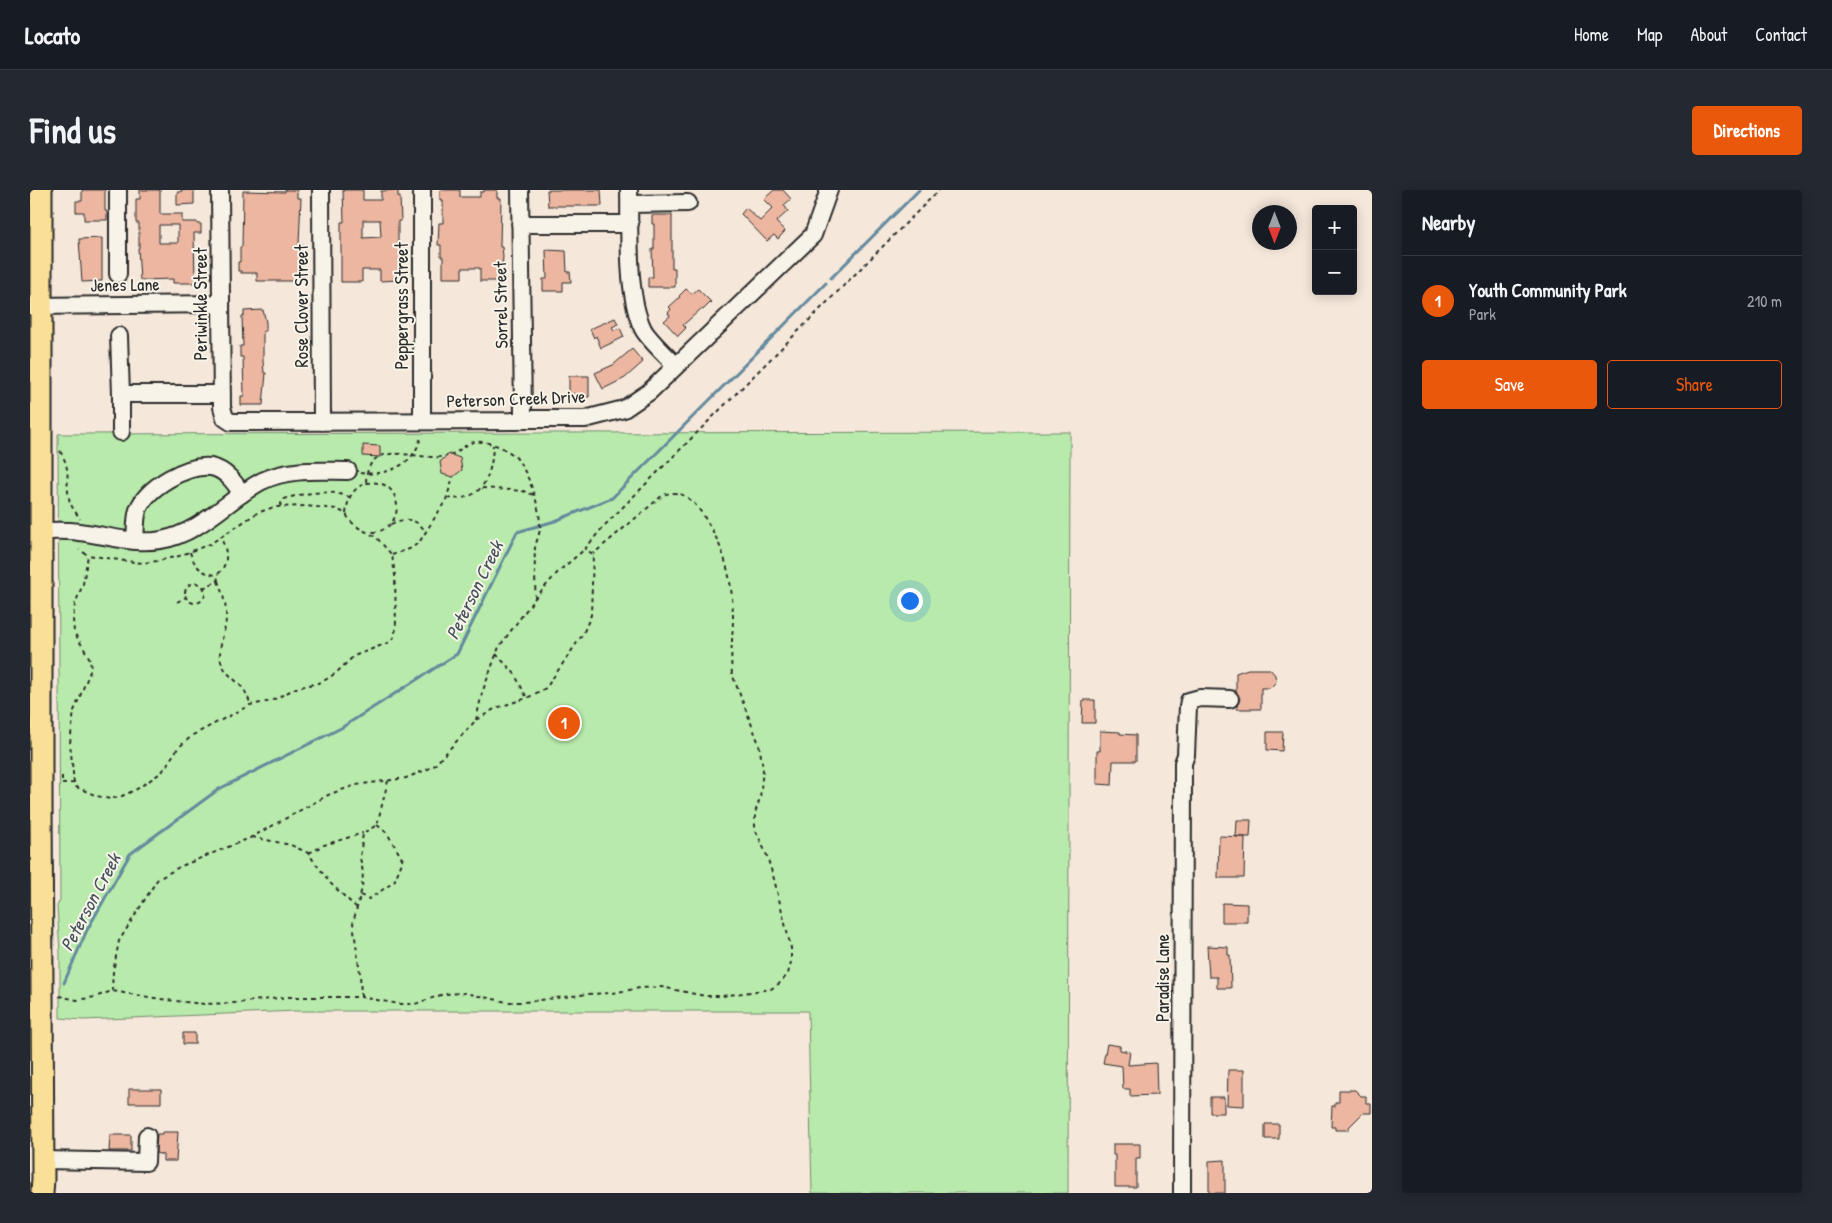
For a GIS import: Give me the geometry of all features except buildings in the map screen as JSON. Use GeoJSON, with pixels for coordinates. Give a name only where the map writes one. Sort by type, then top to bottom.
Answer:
{"type":"FeatureCollection","features":[{"type":"Feature","properties":{"kind":"main road"},"geometry":{"type":"LineString","coordinates":[[41,190],[36,306],[35,439],[40,531],[35,794],[42,993],[41,1182]]}},
{"type":"Feature","properties":{"kind":"street"},"geometry":{"type":"LineString","coordinates":[[118,190],[118,274]]}},
{"type":"Feature","properties":{"kind":"street","name":"Periwinkle Street"},"geometry":{"type":"LineString","coordinates":[[220,190],[222,407],[225,418]]}},
{"type":"Feature","properties":{"kind":"street","name":"Rose Clover Street"},"geometry":{"type":"LineString","coordinates":[[321,190],[322,422]]}},
{"type":"Feature","properties":{"kind":"street","name":"Peppergrass Street"},"geometry":{"type":"LineString","coordinates":[[422,190],[422,422]]}},
{"type":"Feature","properties":{"kind":"street","name":"Sorrel Street"},"geometry":{"type":"LineString","coordinates":[[520,190],[523,414],[521,419]]}},
{"type":"Feature","properties":{"kind":"street","name":"Peterson Creek Drive"},"geometry":{"type":"LineString","coordinates":[[225,418],[231,422],[518,421],[521,419],[585,419],[624,408],[649,392],[813,236],[827,194]]}},
{"type":"Feature","properties":{"kind":"street"},"geometry":{"type":"LineString","coordinates":[[676,366],[643,330],[640,320],[632,289],[629,197],[688,203]]}},
{"type":"Feature","properties":{"kind":"street"},"geometry":{"type":"LineString","coordinates":[[520,224],[630,224]]}},
{"type":"Feature","properties":{"kind":"street","name":"Jenes Lane"},"geometry":{"type":"LineString","coordinates":[[36,306],[221,304]]}},
{"type":"Feature","properties":{"kind":"street"},"geometry":{"type":"LineString","coordinates":[[120,336],[121,432]]}},
{"type":"Feature","properties":{"kind":"street"},"geometry":{"type":"LineString","coordinates":[[120,394],[222,394]]}},
{"type":"Feature","properties":{"kind":"street"},"geometry":{"type":"LineString","coordinates":[[136,541],[138,510],[152,490],[190,469],[212,467],[227,474],[242,494]]}},
{"type":"Feature","properties":{"kind":"street"},"geometry":{"type":"LineString","coordinates":[[40,531],[77,531],[136,541],[161,540],[188,532],[262,481],[287,472],[314,470],[348,471]]}},
{"type":"Feature","properties":{"kind":"street","name":"Paradise Lane"},"geometry":{"type":"LineString","coordinates":[[1182,1193],[1183,763],[1186,756],[1188,706],[1189,701],[1200,698],[1230,699]]}},
{"type":"Feature","properties":{"kind":"street"},"geometry":{"type":"LineString","coordinates":[[41,1182],[146,1162],[147,1136]]}},
{"type":"Feature","properties":{"kind":"path"},"geometry":{"type":"LineString","coordinates":[[476,720],[482,693],[499,647],[535,598],[559,571],[585,549],[603,527],[939,190]]}},
{"type":"Feature","properties":{"kind":"path"},"geometry":{"type":"LineString","coordinates":[[348,471],[366,474],[386,472],[404,465],[413,454],[421,437],[422,422]]}},
{"type":"Feature","properties":{"kind":"path"},"geometry":{"type":"LineString","coordinates":[[450,455],[471,443],[481,442],[493,445],[518,459],[535,495],[540,530],[535,548],[535,598]]}},
{"type":"Feature","properties":{"kind":"path"},"geometry":{"type":"LineString","coordinates":[[447,498],[462,498],[482,488],[491,470],[493,445]]}},
{"type":"Feature","properties":{"kind":"path"},"geometry":{"type":"LineString","coordinates":[[60,451],[69,472],[68,490],[70,503],[81,521]]}},
{"type":"Feature","properties":{"kind":"path"},"geometry":{"type":"LineString","coordinates":[[366,483],[368,467],[385,454],[413,454],[440,458],[447,456]]}},
{"type":"Feature","properties":{"kind":"path"},"geometry":{"type":"LineString","coordinates":[[392,556],[412,548],[426,532],[447,498],[453,477]]}},
{"type":"Feature","properties":{"kind":"path"},"geometry":{"type":"LineString","coordinates":[[346,514],[348,497],[353,490],[366,483],[379,483],[394,493],[398,504],[396,516],[391,524]]}},
{"type":"Feature","properties":{"kind":"path"},"geometry":{"type":"LineString","coordinates":[[482,488],[523,491],[535,495]]}},
{"type":"Feature","properties":{"kind":"path"},"geometry":{"type":"LineString","coordinates":[[42,993],[77,1000],[96,997],[112,991],[204,1004],[235,1003],[288,997],[361,997],[399,1004],[415,1004],[444,994],[465,993],[506,1002],[526,1002],[588,994],[612,994],[640,988],[660,987],[706,996],[722,996],[771,989],[780,983],[788,974],[791,962],[791,948],[766,853],[754,829],[763,769],[759,744],[732,674],[732,599],[729,573],[724,552],[711,526],[696,505],[684,495],[672,492],[663,496],[593,554],[591,615],[583,634],[546,688],[527,698],[496,708],[476,720],[433,767],[406,778],[356,785],[330,794],[252,837],[179,867],[157,880],[119,942],[113,972],[112,991]]}},
{"type":"Feature","properties":{"kind":"path"},"geometry":{"type":"LineString","coordinates":[[280,507],[283,499],[300,494],[332,493],[343,494],[348,497]]}},
{"type":"Feature","properties":{"kind":"path"},"geometry":{"type":"LineString","coordinates":[[79,550],[88,555],[125,561],[143,563],[157,561],[190,552],[220,538],[257,513],[280,507],[325,507],[337,509],[346,514],[350,521],[376,537],[392,556],[395,575],[396,628],[394,637],[390,642],[354,656],[336,673],[322,682],[296,688],[271,701],[250,705],[193,735],[183,742],[162,772],[152,780],[115,799],[105,798],[76,787],[70,743],[74,711],[91,669],[90,659],[74,632],[73,619],[83,584],[88,555]]}},
{"type":"Feature","properties":{"kind":"path"},"geometry":{"type":"LineString","coordinates":[[368,532],[382,530],[400,520],[408,520],[420,524],[426,532]]}},
{"type":"Feature","properties":{"kind":"path"},"geometry":{"type":"LineString","coordinates":[[190,552],[196,567],[211,575],[217,575],[224,567],[227,553],[220,538]]}},
{"type":"Feature","properties":{"kind":"path"},"geometry":{"type":"LineString","coordinates":[[585,549],[593,554]]}},
{"type":"Feature","properties":{"kind":"path"},"geometry":{"type":"LineString","coordinates":[[217,575],[226,610],[220,650],[222,664],[243,687],[250,705]]}},
{"type":"Feature","properties":{"kind":"path"},"geometry":{"type":"LineString","coordinates":[[203,588],[218,581]]}},
{"type":"Feature","properties":{"kind":"path"},"geometry":{"type":"LineString","coordinates":[[192,584],[198,584],[203,588],[204,594],[200,602],[190,602],[186,597],[185,591],[192,584]]}},
{"type":"Feature","properties":{"kind":"path"},"geometry":{"type":"LineString","coordinates":[[177,602],[186,597]]}},
{"type":"Feature","properties":{"kind":"path"},"geometry":{"type":"LineString","coordinates":[[496,654],[514,673],[527,698]]}},
{"type":"Feature","properties":{"kind":"path"},"geometry":{"type":"LineString","coordinates":[[62,776],[62,784],[74,783]]}},
{"type":"Feature","properties":{"kind":"path"},"geometry":{"type":"LineString","coordinates":[[308,853],[324,845],[363,833],[377,825],[388,781]]}},
{"type":"Feature","properties":{"kind":"path"},"geometry":{"type":"LineString","coordinates":[[360,895],[369,899],[394,882],[402,860],[387,832],[377,825]]}},
{"type":"Feature","properties":{"kind":"path"},"geometry":{"type":"LineString","coordinates":[[361,997],[360,973],[353,923],[363,872],[360,858],[363,833]]}},
{"type":"Feature","properties":{"kind":"path"},"geometry":{"type":"LineString","coordinates":[[252,837],[291,845],[308,853],[330,883],[357,908]]}},
{"type":"Feature","properties":{"kind":"green space"},"geometry":{"type":"Polygon","coordinates":[[[1070,432],[1068,1193],[812,1193],[808,1011],[296,1011],[83,1020],[60,1018],[60,952],[57,906],[60,900],[58,434],[1070,432]]]}},
{"type":"Feature","properties":{"kind":"waterway","name":"Peterson Creek"},"geometry":{"type":"LineString","coordinates":[[831,278],[919,190]]}},
{"type":"Feature","properties":{"kind":"waterway","name":"Peterson Creek"},"geometry":{"type":"LineString","coordinates":[[64,983],[87,930],[130,854],[219,789],[341,728],[457,654],[517,532],[555,521],[612,498],[826,283]]}},
{"type":"Feature","properties":{"kind":"place","name":"Youth Community Park"},"geometry":{"type":"Point","coordinates":[564,723]}}]}
